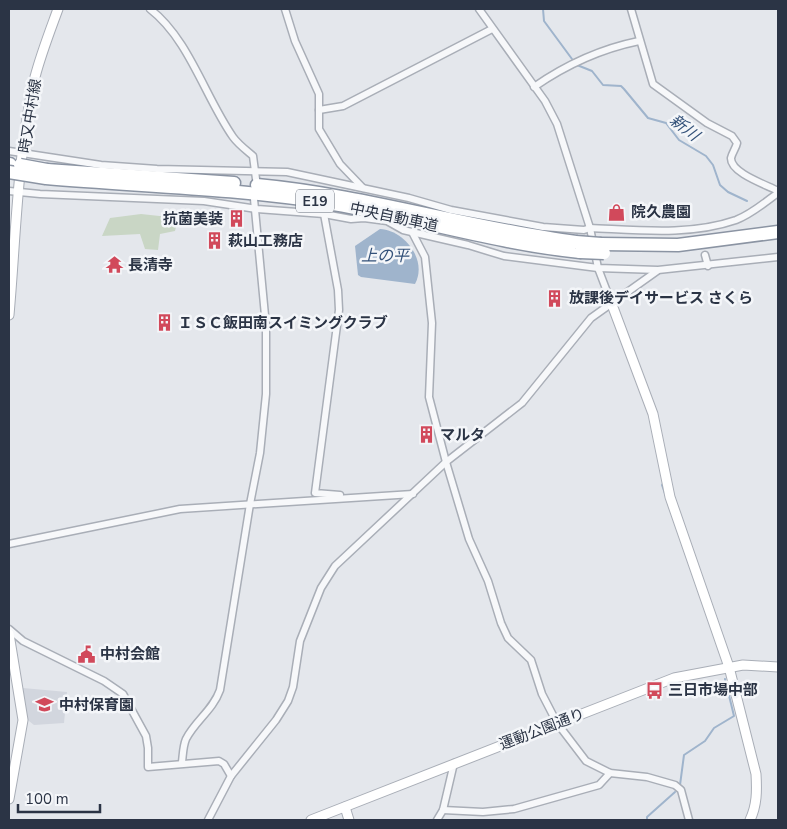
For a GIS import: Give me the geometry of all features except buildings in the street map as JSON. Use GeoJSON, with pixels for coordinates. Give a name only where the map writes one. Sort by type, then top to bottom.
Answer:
{"type":"FeatureCollection","features":[{"type":"Feature","properties":{"kind":"highway","name":"中央自動車道"},"geometry":{"type":"LineString","coordinates":[[9,167],[47,174],[243,191],[286,197],[362,209],[523,244],[687,253],[778,240]]}},
{"type":"Feature","properties":{"kind":"highway","name":"中央自動車道"},"geometry":{"type":"LineString","coordinates":[[602,249],[678,245],[778,232]]}},
{"type":"Feature","properties":{"kind":"street","name":"時又中村線"},"geometry":{"type":"LineString","coordinates":[[9,315],[23,153],[36,75],[58,9]]}},
{"type":"Feature","properties":{"kind":"street"},"geometry":{"type":"LineString","coordinates":[[150,9],[162,19],[176,36],[234,139],[253,156],[256,179]]}},
{"type":"Feature","properties":{"kind":"street"},"geometry":{"type":"LineString","coordinates":[[285,9],[295,41],[318,94],[318,124],[327,144],[340,164],[364,189]]}},
{"type":"Feature","properties":{"kind":"street"},"geometry":{"type":"LineString","coordinates":[[479,9],[534,86],[557,124],[590,228],[598,268],[648,397],[670,497],[729,667],[756,774],[758,791],[755,809],[750,820]]}},
{"type":"Feature","properties":{"kind":"street"},"geometry":{"type":"LineString","coordinates":[[9,151],[101,165],[157,170],[256,170],[287,172],[409,201],[543,227],[584,230],[590,228],[703,229],[736,220],[750,213],[778,192],[740,173],[732,164],[731,157],[737,143],[732,136],[707,122],[653,84],[631,9]]}},
{"type":"Feature","properties":{"kind":"street"},"geometry":{"type":"LineString","coordinates":[[319,110],[343,106],[492,29]]}},
{"type":"Feature","properties":{"kind":"street"},"geometry":{"type":"LineString","coordinates":[[534,86],[557,71],[589,55],[613,46],[639,40]]}},
{"type":"Feature","properties":{"kind":"street"},"geometry":{"type":"LineString","coordinates":[[9,191],[204,201],[257,209],[324,214],[387,222],[412,232],[468,245],[504,256],[598,268],[658,270],[778,257]]}},
{"type":"Feature","properties":{"kind":"street"},"geometry":{"type":"LineString","coordinates":[[182,762],[187,737],[217,700],[220,690],[260,453],[266,394],[266,326],[257,209],[254,199]]}},
{"type":"Feature","properties":{"kind":"street"},"geometry":{"type":"LineString","coordinates":[[324,214],[338,290],[339,310],[315,493],[339,494],[342,497]]}},
{"type":"Feature","properties":{"kind":"street"},"geometry":{"type":"LineString","coordinates":[[410,223],[412,232],[425,257],[432,327],[429,397],[469,539],[488,581],[508,638],[531,660],[542,694],[557,723],[586,761],[610,773],[647,777],[675,784],[680,790],[689,820]]}},
{"type":"Feature","properties":{"kind":"street"},"geometry":{"type":"LineString","coordinates":[[703,229],[703,237]]}},
{"type":"Feature","properties":{"kind":"street"},"geometry":{"type":"LineString","coordinates":[[705,256],[708,266]]}},
{"type":"Feature","properties":{"kind":"street"},"geometry":{"type":"LineString","coordinates":[[208,820],[231,776],[276,720],[288,701],[293,687],[300,641],[325,580],[341,558],[446,462],[522,403],[591,318],[658,270]]}},
{"type":"Feature","properties":{"kind":"street"},"geometry":{"type":"LineString","coordinates":[[9,544],[180,509],[342,497],[413,494]]}},
{"type":"Feature","properties":{"kind":"street"},"geometry":{"type":"LineString","coordinates":[[9,629],[23,641],[104,681],[123,694],[146,736],[148,767],[182,762],[219,761],[224,764],[231,776]]}},
{"type":"Feature","properties":{"kind":"street"},"geometry":{"type":"LineString","coordinates":[[9,634],[23,720],[9,799]]}},
{"type":"Feature","properties":{"kind":"street","name":"運動公園通り"},"geometry":{"type":"LineString","coordinates":[[311,820],[674,678],[729,667],[754,665],[778,668]]}},
{"type":"Feature","properties":{"kind":"street"},"geometry":{"type":"LineString","coordinates":[[437,820],[443,810],[454,763]]}},
{"type":"Feature","properties":{"kind":"street"},"geometry":{"type":"LineString","coordinates":[[443,810],[483,812],[514,809],[594,787],[607,779],[610,773]]}},
{"type":"Feature","properties":{"kind":"street"},"geometry":{"type":"LineString","coordinates":[[345,807],[349,820]]}},
{"type":"Feature","properties":{"kind":"shaded area","name":"中村保育園"},"geometry":{"type":"Polygon","coordinates":[[[23,688],[67,692],[64,723],[34,725],[29,721],[26,718],[23,688]]]}},
{"type":"Feature","properties":{"kind":"green space"},"geometry":{"type":"Polygon","coordinates":[[[141,214],[178,218],[175,231],[160,234],[158,250],[145,249],[140,234],[102,236],[110,218],[141,214]]]}},
{"type":"Feature","properties":{"kind":"water","name":"上の平"},"geometry":{"type":"Polygon","coordinates":[[[380,229],[397,235],[411,248],[416,256],[418,265],[418,275],[415,284],[361,277],[358,275],[355,246],[380,229]]]}},
{"type":"Feature","properties":{"kind":"waterway","name":"新川"},"geometry":{"type":"LineString","coordinates":[[543,9],[544,21],[572,59]]}},
{"type":"Feature","properties":{"kind":"waterway","name":"新川"},"geometry":{"type":"LineString","coordinates":[[577,65],[592,71],[603,85],[621,86],[648,118],[666,123],[679,140],[706,156],[713,165],[720,185],[728,192],[747,201]]}},
{"type":"Feature","properties":{"kind":"waterway"},"geometry":{"type":"LineString","coordinates":[[664,482],[662,485],[669,505]]}},
{"type":"Feature","properties":{"kind":"waterway"},"geometry":{"type":"LineString","coordinates":[[680,785],[684,755],[705,741],[714,728],[734,716],[725,679]]}},
{"type":"Feature","properties":{"kind":"waterway"},"geometry":{"type":"LineString","coordinates":[[647,820],[647,817],[675,792]]}},
{"type":"Feature","properties":{"kind":"place","name":"院久農園"},"geometry":{"type":"Point","coordinates":[617,212]}},
{"type":"Feature","properties":{"kind":"place","name":"抗菌美装"},"geometry":{"type":"Point","coordinates":[237,219]}},
{"type":"Feature","properties":{"kind":"place","name":"萩山工務店"},"geometry":{"type":"Point","coordinates":[214,241]}},
{"type":"Feature","properties":{"kind":"place","name":"長清寺"},"geometry":{"type":"Point","coordinates":[114,265]}},
{"type":"Feature","properties":{"kind":"place","name":"放課後デイサービス さくら"},"geometry":{"type":"Point","coordinates":[555,298]}},
{"type":"Feature","properties":{"kind":"place","name":"ＩＳＣ飯田南スイミングクラブ"},"geometry":{"type":"Point","coordinates":[164,323]}},
{"type":"Feature","properties":{"kind":"place","name":"マルタ"},"geometry":{"type":"Point","coordinates":[426,435]}},
{"type":"Feature","properties":{"kind":"place","name":"中村会館"},"geometry":{"type":"Point","coordinates":[86,654]}},
{"type":"Feature","properties":{"kind":"place","name":"三日市場中部"},"geometry":{"type":"Point","coordinates":[654,690]}},
{"type":"Feature","properties":{"kind":"place","name":"中村保育園"},"geometry":{"type":"Point","coordinates":[45,705]}}]}
